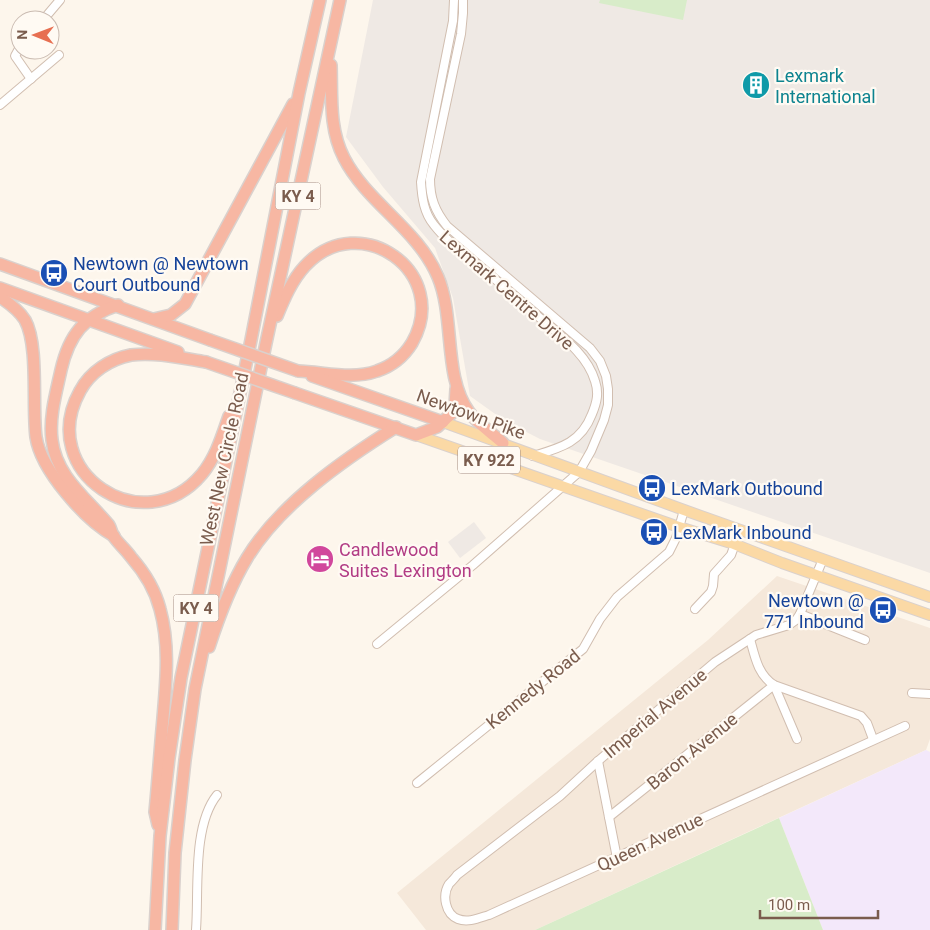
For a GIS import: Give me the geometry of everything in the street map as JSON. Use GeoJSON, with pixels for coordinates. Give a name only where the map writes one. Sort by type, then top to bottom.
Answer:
{"type":"FeatureCollection","features":[{"type":"Feature","properties":{"kind":"highway","name":"West New Circle Road"},"geometry":{"type":"LineString","coordinates":[[155,930],[160,836],[181,678],[299,93],[320,0]]}},
{"type":"Feature","properties":{"kind":"highway","name":"West New Circle Road"},"geometry":{"type":"LineString","coordinates":[[172,930],[175,853],[195,689],[266,343],[340,0]]}},
{"type":"Feature","properties":{"kind":"highway"},"geometry":{"type":"LineString","coordinates":[[330,48],[332,116],[344,158],[362,184],[416,241],[432,263],[443,289],[459,396],[478,422],[503,443]]}},
{"type":"Feature","properties":{"kind":"highway"},"geometry":{"type":"LineString","coordinates":[[154,320],[171,315],[185,304],[299,93]]}},
{"type":"Feature","properties":{"kind":"highway"},"geometry":{"type":"LineString","coordinates":[[266,343],[284,299],[295,279],[303,267],[323,251],[343,244],[364,243],[378,246],[402,262],[420,290],[422,306],[416,336],[404,354],[389,366],[377,371],[350,376],[298,371]]}},
{"type":"Feature","properties":{"kind":"highway","name":"Newtown Pike"},"geometry":{"type":"LineString","coordinates":[[0,264],[443,422]]}},
{"type":"Feature","properties":{"kind":"highway","name":"Newtown Pike"},"geometry":{"type":"LineString","coordinates":[[0,288],[416,435]]}},
{"type":"Feature","properties":{"kind":"highway"},"geometry":{"type":"LineString","coordinates":[[0,297],[11,304],[25,320],[31,338],[36,438],[45,462],[65,492],[102,530],[114,536]]}},
{"type":"Feature","properties":{"kind":"highway"},"geometry":{"type":"LineString","coordinates":[[118,305],[88,319],[70,343],[64,360],[52,414],[52,440],[55,457],[63,473],[109,526],[114,536],[146,576],[156,594],[165,634],[167,654],[155,812],[160,836]]}},
{"type":"Feature","properties":{"kind":"highway"},"geometry":{"type":"LineString","coordinates":[[206,362],[160,354],[129,356],[101,367],[82,385],[72,408],[69,434],[75,458],[81,470],[98,488],[118,498],[140,502],[164,499],[184,490],[202,473],[216,451],[242,382]]}},
{"type":"Feature","properties":{"kind":"highway"},"geometry":{"type":"LineString","coordinates":[[416,435],[427,432],[443,422],[451,414],[455,406],[456,385]]}},
{"type":"Feature","properties":{"kind":"highway"},"geometry":{"type":"LineString","coordinates":[[195,689],[214,631],[233,582],[260,538],[290,506],[312,488],[356,453],[396,427]]}},
{"type":"Feature","properties":{"kind":"main road","name":"Newtown Pike"},"geometry":{"type":"LineString","coordinates":[[443,422],[930,598]]}},
{"type":"Feature","properties":{"kind":"main road","name":"Newtown Pike"},"geometry":{"type":"LineString","coordinates":[[416,435],[679,527],[734,544],[817,576],[930,615]]}},
{"type":"Feature","properties":{"kind":"street"},"geometry":{"type":"LineString","coordinates":[[52,10],[60,0]]}},
{"type":"Feature","properties":{"kind":"street","name":"Lexmark Centre Drive"},"geometry":{"type":"LineString","coordinates":[[454,0],[453,21],[421,182],[422,199],[426,211],[433,224],[451,242],[578,352],[588,365],[595,380],[597,390],[597,402],[590,420],[581,434],[564,446],[533,456]]}},
{"type":"Feature","properties":{"kind":"street","name":"Lexmark Centre Drive"},"geometry":{"type":"LineString","coordinates":[[463,0],[461,34],[430,179],[431,198],[438,215],[447,226],[590,348],[600,361],[606,376],[608,404],[604,420],[591,451],[579,472]]}},
{"type":"Feature","properties":{"kind":"street"},"geometry":{"type":"LineString","coordinates":[[18,60],[31,79]]}},
{"type":"Feature","properties":{"kind":"street"},"geometry":{"type":"LineString","coordinates":[[0,105],[53,60]]}},
{"type":"Feature","properties":{"kind":"street"},"geometry":{"type":"LineString","coordinates":[[377,644],[473,565],[579,472]]}},
{"type":"Feature","properties":{"kind":"street","name":"Kennedy Road"},"geometry":{"type":"LineString","coordinates":[[417,783],[583,649],[600,619],[617,597],[667,555],[672,548],[684,510]]}},
{"type":"Feature","properties":{"kind":"street"},"geometry":{"type":"LineString","coordinates":[[694,609],[711,592],[714,574],[728,558],[740,530]]}},
{"type":"Feature","properties":{"kind":"street"},"geometry":{"type":"LineString","coordinates":[[823,559],[800,614],[865,640]]}},
{"type":"Feature","properties":{"kind":"street","name":"Imperial Avenue"},"geometry":{"type":"LineString","coordinates":[[472,864],[539,813],[715,662],[750,639],[770,630],[789,625],[800,614]]}},
{"type":"Feature","properties":{"kind":"street"},"geometry":{"type":"LineString","coordinates":[[750,639],[763,677],[774,685],[860,716],[866,722],[873,739]]}},
{"type":"Feature","properties":{"kind":"street"},"geometry":{"type":"LineString","coordinates":[[774,685],[797,739]]}},
{"type":"Feature","properties":{"kind":"street","name":"Baron Avenue"},"geometry":{"type":"LineString","coordinates":[[609,817],[774,685]]}},
{"type":"Feature","properties":{"kind":"street"},"geometry":{"type":"LineString","coordinates":[[912,693],[930,694]]}},
{"type":"Feature","properties":{"kind":"street","name":"Queen Avenue"},"geometry":{"type":"LineString","coordinates":[[472,864],[448,885],[446,893],[448,909],[458,919],[473,920],[489,915],[905,726]]}},
{"type":"Feature","properties":{"kind":"street"},"geometry":{"type":"LineString","coordinates":[[598,761],[617,858]]}},
{"type":"Feature","properties":{"kind":"street"},"geometry":{"type":"LineString","coordinates":[[196,930],[202,831],[208,810],[218,796]]}},
{"type":"Feature","properties":{"kind":"shaded area","name":"Lexmark International"},"geometry":{"type":"Polygon","coordinates":[[[373,0],[930,0],[930,573],[540,439],[505,421],[470,396],[453,298],[435,248],[383,187],[346,137],[373,0]]]}},
{"type":"Feature","properties":{"kind":"shaded area"},"geometry":{"type":"Polygon","coordinates":[[[474,522],[486,538],[460,558],[448,542],[474,522]]]}},
{"type":"Feature","properties":{"kind":"shaded area"},"geometry":{"type":"Polygon","coordinates":[[[777,576],[930,628],[930,739],[926,750],[535,930],[426,930],[397,893],[708,640],[777,576]]]}},
{"type":"Feature","properties":{"kind":"shaded area"},"geometry":{"type":"Polygon","coordinates":[[[926,750],[930,752],[930,930],[823,930],[779,818],[926,750]]]}},
{"type":"Feature","properties":{"kind":"green space"},"geometry":{"type":"Polygon","coordinates":[[[600,0],[687,0],[683,20],[599,3],[600,0]]]}},
{"type":"Feature","properties":{"kind":"green space"},"geometry":{"type":"Polygon","coordinates":[[[779,818],[823,930],[535,930],[779,818]]]}},
{"type":"Feature","properties":{"kind":"place","name":"Lexmark International"},"geometry":{"type":"Point","coordinates":[756,85]}},
{"type":"Feature","properties":{"kind":"place","name":"Newtown @ Newtown Court Outbound"},"geometry":{"type":"Point","coordinates":[54,273]}},
{"type":"Feature","properties":{"kind":"place","name":"LexMark Outbound"},"geometry":{"type":"Point","coordinates":[652,488]}},
{"type":"Feature","properties":{"kind":"place","name":"LexMark Inbound"},"geometry":{"type":"Point","coordinates":[654,532]}},
{"type":"Feature","properties":{"kind":"place","name":"Candlewood Suites Lexington"},"geometry":{"type":"Point","coordinates":[320,559]}},
{"type":"Feature","properties":{"kind":"place","name":"Newtown @ 771 Inbound"},"geometry":{"type":"Point","coordinates":[883,610]}}]}
